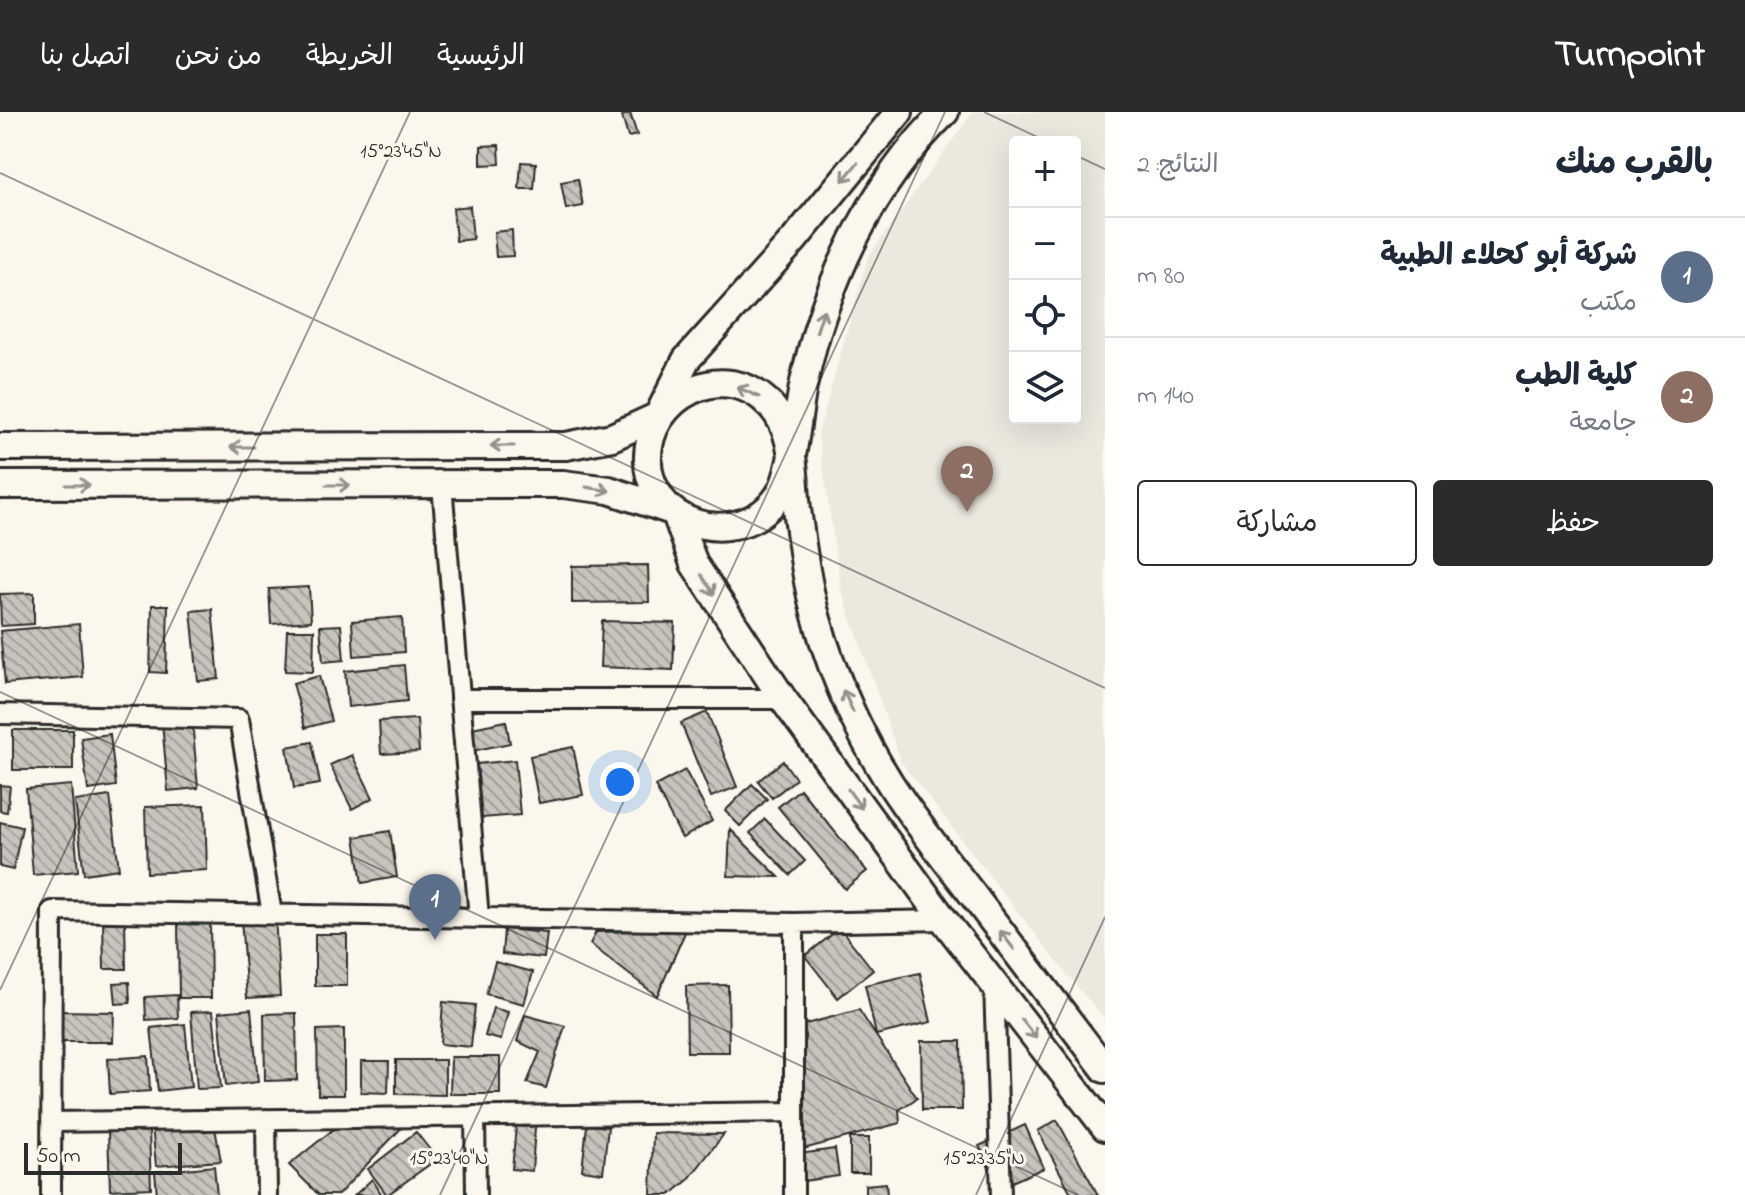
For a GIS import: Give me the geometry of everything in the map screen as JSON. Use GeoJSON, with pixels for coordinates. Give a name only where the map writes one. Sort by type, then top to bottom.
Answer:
{"type":"FeatureCollection","features":[{"type":"Feature","properties":{"kind":"street"},"geometry":{"type":"LineString","coordinates":[[899,112],[794,240],[686,360],[648,440],[647,466],[656,491],[674,513],[694,564],[783,699],[944,920],[1105,1127]]}},
{"type":"Feature","properties":{"kind":"street"},"geometry":{"type":"LineString","coordinates":[[0,485],[563,484],[609,490],[697,524],[720,528],[742,524],[763,513],[779,496],[788,474],[803,383],[819,319],[851,243],[886,184],[945,112]]}},
{"type":"Feature","properties":{"kind":"street"},"geometry":{"type":"LineString","coordinates":[[0,447],[566,446],[612,437],[658,416],[676,397],[699,386],[725,383],[750,390],[771,405],[785,426],[815,614],[837,678],[866,740],[902,801],[1105,1069]]}},
{"type":"Feature","properties":{"kind":"street"},"geometry":{"type":"LineString","coordinates":[[442,485],[479,918]]}},
{"type":"Feature","properties":{"kind":"street"},"geometry":{"type":"LineString","coordinates":[[460,699],[783,699]]}},
{"type":"Feature","properties":{"kind":"street"},"geometry":{"type":"LineString","coordinates":[[0,714],[239,719],[272,914]]}},
{"type":"Feature","properties":{"kind":"street"},"geometry":{"type":"LineString","coordinates":[[51,1195],[52,911],[794,923],[944,920]]}},
{"type":"Feature","properties":{"kind":"street"},"geometry":{"type":"LineString","coordinates":[[794,923],[794,1195]]}},
{"type":"Feature","properties":{"kind":"street"},"geometry":{"type":"LineString","coordinates":[[994,984],[1001,1195]]}},
{"type":"Feature","properties":{"kind":"street"},"geometry":{"type":"LineString","coordinates":[[52,1122],[794,1112]]}},
{"type":"Feature","properties":{"kind":"street"},"geometry":{"type":"LineString","coordinates":[[475,1116],[476,1195]]}},
{"type":"Feature","properties":{"kind":"street"},"geometry":{"type":"LineString","coordinates":[[266,1119],[267,1195]]}},
{"type":"Feature","properties":{"kind":"shaded area"},"geometry":{"type":"Polygon","coordinates":[[[973,112],[1105,112],[1105,1019],[901,762],[841,589],[818,434],[868,257],[973,112]]]}},
{"type":"Feature","properties":{"kind":"building"},"geometry":{"type":"Polygon","coordinates":[[[630,113],[637,135],[628,137],[622,116],[630,113]]]}},
{"type":"Feature","properties":{"kind":"building"},"geometry":{"type":"Polygon","coordinates":[[[499,145],[500,164],[481,165],[481,146],[499,145]]]}},
{"type":"Feature","properties":{"kind":"building"},"geometry":{"type":"Polygon","coordinates":[[[521,162],[536,163],[534,189],[519,189],[521,162]]]}},
{"type":"Feature","properties":{"kind":"building"},"geometry":{"type":"Polygon","coordinates":[[[578,179],[583,206],[566,209],[561,182],[578,179]]]}},
{"type":"Feature","properties":{"kind":"building"},"geometry":{"type":"Polygon","coordinates":[[[470,206],[473,239],[456,241],[453,208],[470,206]]]}},
{"type":"Feature","properties":{"kind":"building"},"geometry":{"type":"Polygon","coordinates":[[[512,230],[513,256],[496,257],[494,232],[512,230]]]}},
{"type":"Feature","properties":{"kind":"building"},"geometry":{"type":"Polygon","coordinates":[[[648,565],[649,602],[572,603],[572,566],[648,565]]]}},
{"type":"Feature","properties":{"kind":"building"},"geometry":{"type":"Polygon","coordinates":[[[309,587],[311,621],[271,624],[269,589],[309,587]]]}},
{"type":"Feature","properties":{"kind":"building"},"geometry":{"type":"Polygon","coordinates":[[[34,593],[34,624],[1,626],[0,594],[34,593]]]}},
{"type":"Feature","properties":{"kind":"building"},"geometry":{"type":"Polygon","coordinates":[[[152,605],[168,605],[166,673],[150,672],[152,605]]]}},
{"type":"Feature","properties":{"kind":"building"},"geometry":{"type":"Polygon","coordinates":[[[212,609],[219,679],[198,681],[191,611],[212,609]]]}},
{"type":"Feature","properties":{"kind":"building"},"geometry":{"type":"Polygon","coordinates":[[[402,617],[404,652],[354,656],[352,621],[402,617]]]}},
{"type":"Feature","properties":{"kind":"building"},"geometry":{"type":"Polygon","coordinates":[[[602,621],[675,623],[673,670],[600,667],[602,621]]]}},
{"type":"Feature","properties":{"kind":"building"},"geometry":{"type":"Polygon","coordinates":[[[79,624],[83,677],[5,684],[0,631],[79,624]]]}},
{"type":"Feature","properties":{"kind":"building"},"geometry":{"type":"Polygon","coordinates":[[[341,625],[344,660],[323,662],[320,626],[341,625]]]}},
{"type":"Feature","properties":{"kind":"building"},"geometry":{"type":"Polygon","coordinates":[[[287,630],[314,630],[313,672],[285,671],[287,630]]]}},
{"type":"Feature","properties":{"kind":"building"},"geometry":{"type":"Polygon","coordinates":[[[404,665],[407,701],[348,707],[345,671],[404,665]]]}},
{"type":"Feature","properties":{"kind":"building"},"geometry":{"type":"Polygon","coordinates":[[[319,676],[331,721],[305,728],[293,683],[319,676]]]}},
{"type":"Feature","properties":{"kind":"building"},"geometry":{"type":"Polygon","coordinates":[[[707,712],[737,787],[711,797],[681,723],[707,712]]]}},
{"type":"Feature","properties":{"kind":"building"},"geometry":{"type":"Polygon","coordinates":[[[192,719],[198,788],[168,791],[162,722],[192,719]]]}},
{"type":"Feature","properties":{"kind":"building"},"geometry":{"type":"Polygon","coordinates":[[[417,719],[419,752],[381,754],[379,721],[417,719]]]}},
{"type":"Feature","properties":{"kind":"building"},"geometry":{"type":"Polygon","coordinates":[[[506,721],[510,743],[472,751],[467,729],[506,721]]]}},
{"type":"Feature","properties":{"kind":"building"},"geometry":{"type":"Polygon","coordinates":[[[13,730],[73,730],[73,770],[13,770],[13,730]]]}},
{"type":"Feature","properties":{"kind":"building"},"geometry":{"type":"Polygon","coordinates":[[[110,734],[116,786],[88,790],[81,738],[110,734]]]}},
{"type":"Feature","properties":{"kind":"building"},"geometry":{"type":"Polygon","coordinates":[[[312,742],[320,784],[294,788],[287,747],[312,742]]]}},
{"type":"Feature","properties":{"kind":"building"},"geometry":{"type":"Polygon","coordinates":[[[573,747],[583,795],[539,803],[530,756],[573,747]]]}},
{"type":"Feature","properties":{"kind":"building"},"geometry":{"type":"Polygon","coordinates":[[[352,755],[373,798],[352,809],[330,765],[352,755]]]}},
{"type":"Feature","properties":{"kind":"building"},"geometry":{"type":"Polygon","coordinates":[[[515,760],[520,815],[482,818],[477,764],[515,760]]]}},
{"type":"Feature","properties":{"kind":"building"},"geometry":{"type":"Polygon","coordinates":[[[783,761],[796,779],[772,798],[758,781],[783,761]]]}},
{"type":"Feature","properties":{"kind":"building"},"geometry":{"type":"Polygon","coordinates":[[[685,770],[712,821],[682,838],[655,786],[685,770]]]}},
{"type":"Feature","properties":{"kind":"building"},"geometry":{"type":"Polygon","coordinates":[[[752,784],[767,799],[740,826],[725,811],[752,784]]]}},
{"type":"Feature","properties":{"kind":"building"},"geometry":{"type":"Polygon","coordinates":[[[0,785],[10,786],[7,812],[0,811],[0,785]]]}},
{"type":"Feature","properties":{"kind":"building"},"geometry":{"type":"Polygon","coordinates":[[[71,785],[78,871],[33,875],[26,789],[71,785]]]}},
{"type":"Feature","properties":{"kind":"building"},"geometry":{"type":"Polygon","coordinates":[[[800,789],[867,871],[845,889],[778,807],[800,789]]]}},
{"type":"Feature","properties":{"kind":"building"},"geometry":{"type":"Polygon","coordinates":[[[110,796],[119,869],[84,874],[75,801],[110,796]]]}},
{"type":"Feature","properties":{"kind":"building"},"geometry":{"type":"Polygon","coordinates":[[[205,805],[207,870],[147,873],[145,807],[205,805]]]}},
{"type":"Feature","properties":{"kind":"building"},"geometry":{"type":"Polygon","coordinates":[[[765,819],[805,861],[790,875],[750,833],[765,819]]]}},
{"type":"Feature","properties":{"kind":"building"},"geometry":{"type":"Polygon","coordinates":[[[0,822],[22,827],[13,870],[0,867],[0,822]]]}},
{"type":"Feature","properties":{"kind":"building"},"geometry":{"type":"Polygon","coordinates":[[[730,829],[779,877],[728,876],[730,829]]]}},
{"type":"Feature","properties":{"kind":"building"},"geometry":{"type":"Polygon","coordinates":[[[390,831],[397,877],[362,883],[355,837],[390,831]]]}},
{"type":"Feature","properties":{"kind":"building"},"geometry":{"type":"Polygon","coordinates":[[[275,916],[280,996],[247,998],[241,919],[275,916]]]}},
{"type":"Feature","properties":{"kind":"building"},"geometry":{"type":"Polygon","coordinates":[[[103,919],[125,919],[126,969],[104,969],[103,919]]]}},
{"type":"Feature","properties":{"kind":"building"},"geometry":{"type":"Polygon","coordinates":[[[210,921],[211,998],[179,998],[178,922],[210,921]]]}},
{"type":"Feature","properties":{"kind":"building"},"geometry":{"type":"Polygon","coordinates":[[[840,928],[873,970],[838,998],[805,956],[840,928]]]}},
{"type":"Feature","properties":{"kind":"building"},"geometry":{"type":"Polygon","coordinates":[[[504,929],[547,933],[544,958],[502,954],[504,929]]]}},
{"type":"Feature","properties":{"kind":"building"},"geometry":{"type":"Polygon","coordinates":[[[686,930],[657,996],[590,944],[596,932],[686,930]]]}},
{"type":"Feature","properties":{"kind":"building"},"geometry":{"type":"Polygon","coordinates":[[[315,934],[347,934],[347,986],[315,986],[315,934]]]}},
{"type":"Feature","properties":{"kind":"building"},"geometry":{"type":"Polygon","coordinates":[[[495,962],[533,972],[524,1004],[486,994],[495,962]]]}},
{"type":"Feature","properties":{"kind":"building"},"geometry":{"type":"Polygon","coordinates":[[[920,973],[931,1022],[876,1035],[865,985],[920,973]]]}},
{"type":"Feature","properties":{"kind":"building"},"geometry":{"type":"Polygon","coordinates":[[[129,982],[130,1003],[116,1004],[114,983],[129,982]]]}},
{"type":"Feature","properties":{"kind":"building"},"geometry":{"type":"Polygon","coordinates":[[[728,985],[729,1052],[687,1052],[686,986],[728,985]]]}},
{"type":"Feature","properties":{"kind":"building"},"geometry":{"type":"Polygon","coordinates":[[[177,995],[178,1018],[146,1020],[145,997],[177,995]]]}},
{"type":"Feature","properties":{"kind":"building"},"geometry":{"type":"Polygon","coordinates":[[[443,1002],[475,1005],[471,1047],[440,1044],[443,1002]]]}},
{"type":"Feature","properties":{"kind":"building"},"geometry":{"type":"Polygon","coordinates":[[[493,1008],[508,1012],[501,1040],[485,1036],[493,1008]]]}},
{"type":"Feature","properties":{"kind":"building"},"geometry":{"type":"Polygon","coordinates":[[[251,1009],[258,1082],[226,1086],[219,1012],[251,1009]]]}},
{"type":"Feature","properties":{"kind":"building"},"geometry":{"type":"Polygon","coordinates":[[[859,1010],[917,1098],[899,1110],[900,1123],[800,1150],[798,1026],[859,1010]]]}},
{"type":"Feature","properties":{"kind":"building"},"geometry":{"type":"Polygon","coordinates":[[[58,1011],[114,1012],[113,1042],[57,1042],[58,1011]]]}},
{"type":"Feature","properties":{"kind":"building"},"geometry":{"type":"Polygon","coordinates":[[[213,1011],[221,1088],[197,1089],[191,1012],[213,1011]]]}},
{"type":"Feature","properties":{"kind":"building"},"geometry":{"type":"Polygon","coordinates":[[[296,1013],[297,1080],[265,1081],[264,1014],[296,1013]]]}},
{"type":"Feature","properties":{"kind":"building"},"geometry":{"type":"Polygon","coordinates":[[[525,1015],[565,1026],[546,1088],[527,1083],[540,1052],[517,1041],[525,1015]]]}},
{"type":"Feature","properties":{"kind":"building"},"geometry":{"type":"Polygon","coordinates":[[[185,1024],[191,1087],[158,1091],[151,1028],[185,1024]]]}},
{"type":"Feature","properties":{"kind":"building"},"geometry":{"type":"Polygon","coordinates":[[[344,1029],[344,1095],[318,1095],[317,1030],[344,1029]]]}},
{"type":"Feature","properties":{"kind":"building"},"geometry":{"type":"Polygon","coordinates":[[[921,1041],[961,1041],[962,1110],[922,1110],[921,1041]]]}},
{"type":"Feature","properties":{"kind":"building"},"geometry":{"type":"Polygon","coordinates":[[[148,1056],[150,1091],[110,1094],[108,1059],[148,1056]]]}},
{"type":"Feature","properties":{"kind":"building"},"geometry":{"type":"Polygon","coordinates":[[[451,1057],[500,1057],[500,1094],[450,1094],[451,1057]]]}},
{"type":"Feature","properties":{"kind":"building"},"geometry":{"type":"Polygon","coordinates":[[[396,1060],[445,1060],[445,1095],[396,1094],[396,1060]]]}},
{"type":"Feature","properties":{"kind":"building"},"geometry":{"type":"Polygon","coordinates":[[[361,1061],[389,1061],[388,1093],[361,1092],[361,1061]]]}},
{"type":"Feature","properties":{"kind":"building"},"geometry":{"type":"Polygon","coordinates":[[[1057,1120],[1098,1195],[1072,1195],[1038,1131],[1057,1120]]]}},
{"type":"Feature","properties":{"kind":"building"},"geometry":{"type":"Polygon","coordinates":[[[407,1122],[338,1195],[319,1195],[289,1165],[340,1124],[407,1122]]]}},
{"type":"Feature","properties":{"kind":"building"},"geometry":{"type":"Polygon","coordinates":[[[152,1125],[215,1128],[221,1161],[156,1166],[152,1125]]]}},
{"type":"Feature","properties":{"kind":"building"},"geometry":{"type":"Polygon","coordinates":[[[587,1125],[608,1127],[603,1173],[582,1170],[587,1125]]]}},
{"type":"Feature","properties":{"kind":"building"},"geometry":{"type":"Polygon","coordinates":[[[1025,1125],[1044,1168],[998,1188],[979,1146],[1025,1125]]]}},
{"type":"Feature","properties":{"kind":"building"},"geometry":{"type":"Polygon","coordinates":[[[516,1126],[535,1127],[532,1171],[512,1169],[516,1126]]]}},
{"type":"Feature","properties":{"kind":"building"},"geometry":{"type":"Polygon","coordinates":[[[149,1130],[151,1188],[110,1190],[108,1131],[149,1130]]]}},
{"type":"Feature","properties":{"kind":"building"},"geometry":{"type":"Polygon","coordinates":[[[416,1132],[437,1159],[387,1195],[368,1169],[416,1132]]]}},
{"type":"Feature","properties":{"kind":"building"},"geometry":{"type":"Polygon","coordinates":[[[653,1133],[724,1134],[688,1180],[670,1195],[651,1195],[653,1133]]]}},
{"type":"Feature","properties":{"kind":"building"},"geometry":{"type":"Polygon","coordinates":[[[850,1138],[869,1138],[869,1173],[850,1173],[850,1138]]]}},
{"type":"Feature","properties":{"kind":"building"},"geometry":{"type":"Polygon","coordinates":[[[835,1149],[839,1176],[803,1181],[799,1154],[835,1149]]]}},
{"type":"Feature","properties":{"kind":"building"},"geometry":{"type":"Polygon","coordinates":[[[214,1166],[217,1195],[157,1195],[155,1172],[214,1166]]]}},
{"type":"Feature","properties":{"kind":"building"},"geometry":{"type":"Polygon","coordinates":[[[372,1179],[382,1195],[355,1195],[372,1179]]]}},
{"type":"Feature","properties":{"kind":"building"},"geometry":{"type":"Polygon","coordinates":[[[886,1183],[887,1195],[865,1195],[865,1185],[886,1183]]]}},
{"type":"Feature","properties":{"kind":"place","name":"كلية الطب"},"geometry":{"type":"Point","coordinates":[967,512]}},
{"type":"Feature","properties":{"kind":"place","name":"شركة أبو كحلاء الطبية"},"geometry":{"type":"Point","coordinates":[435,940]}}]}
